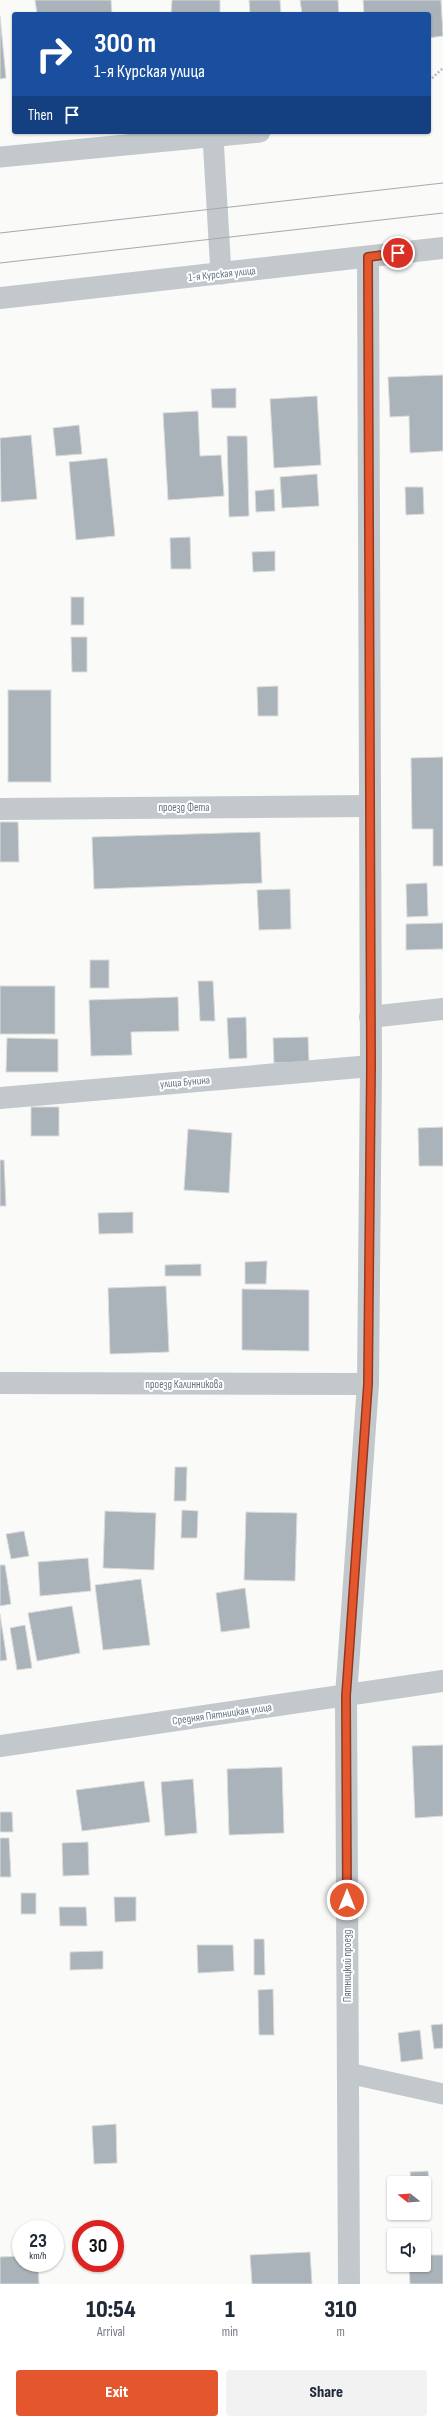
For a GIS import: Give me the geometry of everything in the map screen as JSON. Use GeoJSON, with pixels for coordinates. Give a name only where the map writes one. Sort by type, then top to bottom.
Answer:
{"type":"FeatureCollection","features":[{"type":"Feature","properties":{"kind":"street","name":"1-я Курская улица"},"geometry":{"type":"LineString","coordinates":[[0,298],[443,248]]}},
{"type":"Feature","properties":{"kind":"street","name":"Пятницкий проезд"},"geometry":{"type":"LineString","coordinates":[[349,2284],[346,1696],[368,1384],[371,1066],[368,257]]}},
{"type":"Feature","properties":{"kind":"street","name":"проезд Фета"},"geometry":{"type":"LineString","coordinates":[[0,809],[369,806]]}},
{"type":"Feature","properties":{"kind":"street"},"geometry":{"type":"LineString","coordinates":[[370,1017],[443,1008]]}},
{"type":"Feature","properties":{"kind":"street","name":"улица Бунина"},"geometry":{"type":"LineString","coordinates":[[0,1098],[371,1066]]}},
{"type":"Feature","properties":{"kind":"street","name":"проезд Калинникова"},"geometry":{"type":"LineString","coordinates":[[0,1383],[368,1384]]}},
{"type":"Feature","properties":{"kind":"street","name":"Средняя Пятницкая улица"},"geometry":{"type":"LineString","coordinates":[[0,1746],[443,1681]]}},
{"type":"Feature","properties":{"kind":"lane"},"geometry":{"type":"LineString","coordinates":[[0,157],[241,134]]}},
{"type":"Feature","properties":{"kind":"lane"},"geometry":{"type":"LineString","coordinates":[[213,137],[221,274]]}},
{"type":"Feature","properties":{"kind":"lane"},"geometry":{"type":"LineString","coordinates":[[348,2073],[443,2094]]}},
{"type":"Feature","properties":{"kind":"path"},"geometry":{"type":"LineString","coordinates":[[431,79],[443,68]]}},
{"type":"Feature","properties":{"kind":"building"},"geometry":{"type":"Polygon","coordinates":[[[35,0],[111,0],[112,12],[37,12],[35,0]]]}},
{"type":"Feature","properties":{"kind":"building"},"geometry":{"type":"Polygon","coordinates":[[[172,0],[220,0],[220,12],[171,12],[172,0]]]}},
{"type":"Feature","properties":{"kind":"building"},"geometry":{"type":"Polygon","coordinates":[[[249,0],[280,0],[281,12],[250,12],[249,0]]]}},
{"type":"Feature","properties":{"kind":"building"},"geometry":{"type":"Polygon","coordinates":[[[300,0],[338,0],[339,12],[302,12],[300,0]]]}},
{"type":"Feature","properties":{"kind":"building"},"geometry":{"type":"Polygon","coordinates":[[[363,0],[441,0],[443,36],[431,38],[431,12],[364,12],[363,0]]]}},
{"type":"Feature","properties":{"kind":"building"},"geometry":{"type":"Polygon","coordinates":[[[0,16],[6,78],[0,79],[0,16]]]}},
{"type":"Feature","properties":{"kind":"building"},"geometry":{"type":"Polygon","coordinates":[[[443,375],[443,451],[410,453],[409,416],[390,417],[388,377],[443,375]]]}},
{"type":"Feature","properties":{"kind":"building"},"geometry":{"type":"Polygon","coordinates":[[[236,388],[236,408],[212,408],[211,389],[236,388]]]}},
{"type":"Feature","properties":{"kind":"building"},"geometry":{"type":"Polygon","coordinates":[[[317,396],[321,465],[274,468],[270,399],[317,396]]]}},
{"type":"Feature","properties":{"kind":"building"},"geometry":{"type":"Polygon","coordinates":[[[198,411],[200,456],[221,455],[224,496],[168,500],[163,413],[198,411]]]}},
{"type":"Feature","properties":{"kind":"building"},"geometry":{"type":"Polygon","coordinates":[[[79,425],[82,454],[56,456],[53,428],[79,425]]]}},
{"type":"Feature","properties":{"kind":"building"},"geometry":{"type":"Polygon","coordinates":[[[31,435],[37,499],[1,502],[0,438],[31,435]]]}},
{"type":"Feature","properties":{"kind":"building"},"geometry":{"type":"Polygon","coordinates":[[[227,436],[247,436],[249,516],[229,517],[227,436]]]}},
{"type":"Feature","properties":{"kind":"building"},"geometry":{"type":"Polygon","coordinates":[[[107,458],[115,536],[76,540],[69,462],[107,458]]]}},
{"type":"Feature","properties":{"kind":"building"},"geometry":{"type":"Polygon","coordinates":[[[317,474],[319,506],[282,508],[280,477],[317,474]]]}},
{"type":"Feature","properties":{"kind":"building"},"geometry":{"type":"Polygon","coordinates":[[[405,487],[423,487],[424,514],[406,515],[405,487]]]}},
{"type":"Feature","properties":{"kind":"building"},"geometry":{"type":"Polygon","coordinates":[[[274,489],[275,511],[256,512],[255,491],[274,489]]]}},
{"type":"Feature","properties":{"kind":"building"},"geometry":{"type":"Polygon","coordinates":[[[190,537],[191,569],[171,569],[170,538],[190,537]]]}},
{"type":"Feature","properties":{"kind":"building"},"geometry":{"type":"Polygon","coordinates":[[[275,551],[275,571],[253,572],[252,552],[275,551]]]}},
{"type":"Feature","properties":{"kind":"building"},"geometry":{"type":"Polygon","coordinates":[[[71,597],[84,597],[84,625],[71,625],[71,597]]]}},
{"type":"Feature","properties":{"kind":"building"},"geometry":{"type":"Polygon","coordinates":[[[71,637],[87,637],[87,672],[72,672],[71,637]]]}},
{"type":"Feature","properties":{"kind":"building"},"geometry":{"type":"Polygon","coordinates":[[[278,686],[278,716],[258,716],[257,687],[278,686]]]}},
{"type":"Feature","properties":{"kind":"building"},"geometry":{"type":"Polygon","coordinates":[[[8,690],[51,690],[51,782],[8,782],[8,690]]]}},
{"type":"Feature","properties":{"kind":"building"},"geometry":{"type":"Polygon","coordinates":[[[443,757],[443,866],[433,866],[433,829],[412,829],[411,758],[443,757]]]}},
{"type":"Feature","properties":{"kind":"building"},"geometry":{"type":"Polygon","coordinates":[[[0,822],[18,822],[19,862],[0,862],[0,822]]]}},
{"type":"Feature","properties":{"kind":"building"},"geometry":{"type":"Polygon","coordinates":[[[260,832],[262,883],[94,889],[92,837],[260,832]]]}},
{"type":"Feature","properties":{"kind":"building"},"geometry":{"type":"Polygon","coordinates":[[[427,883],[428,916],[407,917],[406,884],[427,883]]]}},
{"type":"Feature","properties":{"kind":"building"},"geometry":{"type":"Polygon","coordinates":[[[290,889],[291,929],[259,930],[257,890],[290,889]]]}},
{"type":"Feature","properties":{"kind":"building"},"geometry":{"type":"Polygon","coordinates":[[[443,923],[443,949],[406,950],[406,924],[443,923]]]}},
{"type":"Feature","properties":{"kind":"building"},"geometry":{"type":"Polygon","coordinates":[[[90,960],[109,960],[109,988],[90,988],[90,960]]]}},
{"type":"Feature","properties":{"kind":"building"},"geometry":{"type":"Polygon","coordinates":[[[198,981],[213,981],[215,1021],[200,1021],[198,981]]]}},
{"type":"Feature","properties":{"kind":"building"},"geometry":{"type":"Polygon","coordinates":[[[0,986],[55,986],[55,1034],[0,1034],[0,986]]]}},
{"type":"Feature","properties":{"kind":"building"},"geometry":{"type":"Polygon","coordinates":[[[178,997],[179,1031],[131,1032],[132,1055],[91,1056],[89,1000],[178,997]]]}},
{"type":"Feature","properties":{"kind":"building"},"geometry":{"type":"Polygon","coordinates":[[[246,1017],[247,1058],[229,1059],[227,1018],[246,1017]]]}},
{"type":"Feature","properties":{"kind":"building"},"geometry":{"type":"Polygon","coordinates":[[[308,1037],[309,1062],[274,1063],[273,1038],[308,1037]]]}},
{"type":"Feature","properties":{"kind":"building"},"geometry":{"type":"Polygon","coordinates":[[[7,1038],[58,1039],[58,1072],[6,1072],[7,1038]]]}},
{"type":"Feature","properties":{"kind":"building"},"geometry":{"type":"Polygon","coordinates":[[[31,1107],[59,1107],[59,1136],[31,1136],[31,1107]]]}},
{"type":"Feature","properties":{"kind":"building"},"geometry":{"type":"Polygon","coordinates":[[[443,1127],[443,1166],[419,1166],[418,1128],[443,1127]]]}},
{"type":"Feature","properties":{"kind":"building"},"geometry":{"type":"Polygon","coordinates":[[[188,1129],[232,1133],[229,1193],[184,1190],[188,1129]]]}},
{"type":"Feature","properties":{"kind":"building"},"geometry":{"type":"Polygon","coordinates":[[[0,1160],[4,1160],[6,1206],[0,1206],[0,1160]]]}},
{"type":"Feature","properties":{"kind":"building"},"geometry":{"type":"Polygon","coordinates":[[[133,1212],[133,1233],[99,1234],[98,1213],[133,1212]]]}},
{"type":"Feature","properties":{"kind":"building"},"geometry":{"type":"Polygon","coordinates":[[[267,1261],[266,1284],[245,1284],[245,1262],[267,1261]]]}},
{"type":"Feature","properties":{"kind":"building"},"geometry":{"type":"Polygon","coordinates":[[[201,1264],[201,1276],[165,1276],[165,1265],[201,1264]]]}},
{"type":"Feature","properties":{"kind":"building"},"geometry":{"type":"Polygon","coordinates":[[[166,1286],[169,1352],[110,1354],[108,1288],[166,1286]]]}},
{"type":"Feature","properties":{"kind":"building"},"geometry":{"type":"Polygon","coordinates":[[[242,1289],[309,1290],[309,1351],[242,1350],[242,1289]]]}},
{"type":"Feature","properties":{"kind":"building"},"geometry":{"type":"Polygon","coordinates":[[[175,1467],[187,1467],[186,1501],[174,1501],[175,1467]]]}},
{"type":"Feature","properties":{"kind":"building"},"geometry":{"type":"Polygon","coordinates":[[[182,1510],[198,1511],[197,1538],[181,1538],[182,1510]]]}},
{"type":"Feature","properties":{"kind":"building"},"geometry":{"type":"Polygon","coordinates":[[[105,1511],[156,1513],[154,1570],[103,1568],[105,1511]]]}},
{"type":"Feature","properties":{"kind":"building"},"geometry":{"type":"Polygon","coordinates":[[[246,1512],[297,1513],[295,1581],[244,1580],[246,1512]]]}},
{"type":"Feature","properties":{"kind":"building"},"geometry":{"type":"Polygon","coordinates":[[[24,1531],[29,1556],[11,1559],[6,1534],[24,1531]]]}},
{"type":"Feature","properties":{"kind":"building"},"geometry":{"type":"Polygon","coordinates":[[[88,1558],[91,1591],[40,1596],[38,1562],[88,1558]]]}},
{"type":"Feature","properties":{"kind":"building"},"geometry":{"type":"Polygon","coordinates":[[[0,1565],[5,1565],[11,1604],[0,1606],[0,1565]]]}},
{"type":"Feature","properties":{"kind":"building"},"geometry":{"type":"Polygon","coordinates":[[[141,1579],[150,1645],[103,1650],[95,1585],[141,1579]]]}},
{"type":"Feature","properties":{"kind":"building"},"geometry":{"type":"Polygon","coordinates":[[[245,1588],[250,1628],[221,1632],[216,1593],[245,1588]]]}},
{"type":"Feature","properties":{"kind":"building"},"geometry":{"type":"Polygon","coordinates":[[[72,1606],[80,1653],[37,1661],[28,1613],[72,1606]]]}},
{"type":"Feature","properties":{"kind":"building"},"geometry":{"type":"Polygon","coordinates":[[[0,1614],[7,1660],[0,1661],[0,1614]]]}},
{"type":"Feature","properties":{"kind":"building"},"geometry":{"type":"Polygon","coordinates":[[[25,1625],[32,1668],[17,1670],[10,1628],[25,1625]]]}},
{"type":"Feature","properties":{"kind":"building"},"geometry":{"type":"Polygon","coordinates":[[[443,1745],[443,1816],[415,1818],[412,1746],[443,1745]]]}},
{"type":"Feature","properties":{"kind":"building"},"geometry":{"type":"Polygon","coordinates":[[[282,1767],[284,1833],[229,1835],[227,1769],[282,1767]]]}},
{"type":"Feature","properties":{"kind":"building"},"geometry":{"type":"Polygon","coordinates":[[[193,1779],[197,1833],[165,1836],[161,1782],[193,1779]]]}},
{"type":"Feature","properties":{"kind":"building"},"geometry":{"type":"Polygon","coordinates":[[[144,1781],[150,1822],[82,1831],[76,1790],[144,1781]]]}},
{"type":"Feature","properties":{"kind":"building"},"geometry":{"type":"Polygon","coordinates":[[[0,1812],[12,1812],[13,1832],[0,1832],[0,1812]]]}},
{"type":"Feature","properties":{"kind":"building"},"geometry":{"type":"Polygon","coordinates":[[[0,1838],[9,1838],[11,1877],[0,1877],[0,1838]]]}},
{"type":"Feature","properties":{"kind":"building"},"geometry":{"type":"Polygon","coordinates":[[[88,1842],[89,1875],[63,1876],[62,1843],[88,1842]]]}},
{"type":"Feature","properties":{"kind":"building"},"geometry":{"type":"Polygon","coordinates":[[[21,1893],[36,1893],[36,1914],[21,1914],[21,1893]]]}},
{"type":"Feature","properties":{"kind":"building"},"geometry":{"type":"Polygon","coordinates":[[[114,1897],[136,1897],[136,1921],[115,1922],[114,1897]]]}},
{"type":"Feature","properties":{"kind":"building"},"geometry":{"type":"Polygon","coordinates":[[[59,1907],[86,1907],[87,1926],[60,1926],[59,1907]]]}},
{"type":"Feature","properties":{"kind":"building"},"geometry":{"type":"Polygon","coordinates":[[[254,1939],[264,1939],[265,1975],[254,1975],[254,1939]]]}},
{"type":"Feature","properties":{"kind":"building"},"geometry":{"type":"Polygon","coordinates":[[[197,1945],[233,1945],[234,1971],[198,1973],[197,1945]]]}},
{"type":"Feature","properties":{"kind":"building"},"geometry":{"type":"Polygon","coordinates":[[[103,1951],[103,1969],[70,1970],[70,1952],[103,1951]]]}},
{"type":"Feature","properties":{"kind":"building"},"geometry":{"type":"Polygon","coordinates":[[[273,1989],[274,2035],[259,2035],[258,1990],[273,1989]]]}},
{"type":"Feature","properties":{"kind":"building"},"geometry":{"type":"Polygon","coordinates":[[[443,2024],[443,2048],[434,2049],[431,2025],[443,2024]]]}},
{"type":"Feature","properties":{"kind":"building"},"geometry":{"type":"Polygon","coordinates":[[[420,2030],[423,2059],[401,2062],[398,2033],[420,2030]]]}},
{"type":"Feature","properties":{"kind":"building"},"geometry":{"type":"Polygon","coordinates":[[[116,2124],[117,2163],[94,2164],[92,2126],[116,2124]]]}},
{"type":"Feature","properties":{"kind":"building"},"geometry":{"type":"Polygon","coordinates":[[[428,2171],[428,2176],[410,2176],[410,2172],[428,2171]]]}},
{"type":"Feature","properties":{"kind":"building"},"geometry":{"type":"Polygon","coordinates":[[[310,2252],[312,2284],[252,2284],[250,2255],[310,2252]]]}},
{"type":"Feature","properties":{"kind":"building"},"geometry":{"type":"Polygon","coordinates":[[[431,2255],[443,2255],[443,2284],[410,2284],[409,2272],[431,2272],[431,2255]]]}},
{"type":"Feature","properties":{"kind":"building"},"geometry":{"type":"Polygon","coordinates":[[[12,2256],[12,2272],[38,2272],[39,2284],[0,2284],[0,2257],[12,2256]]]}},
{"type":"Feature","properties":{"kind":"tram line"},"geometry":{"type":"LineString","coordinates":[[0,233],[443,183]]}},
{"type":"Feature","properties":{"kind":"tram line"},"geometry":{"type":"LineString","coordinates":[[0,263],[443,213]]}},
{"type":"Feature","properties":{"kind":"route"},"geometry":{"type":"LineString","coordinates":[[347,1900],[346,1696],[368,1384],[371,1066],[368,790],[368,257],[398,253]]}}]}
